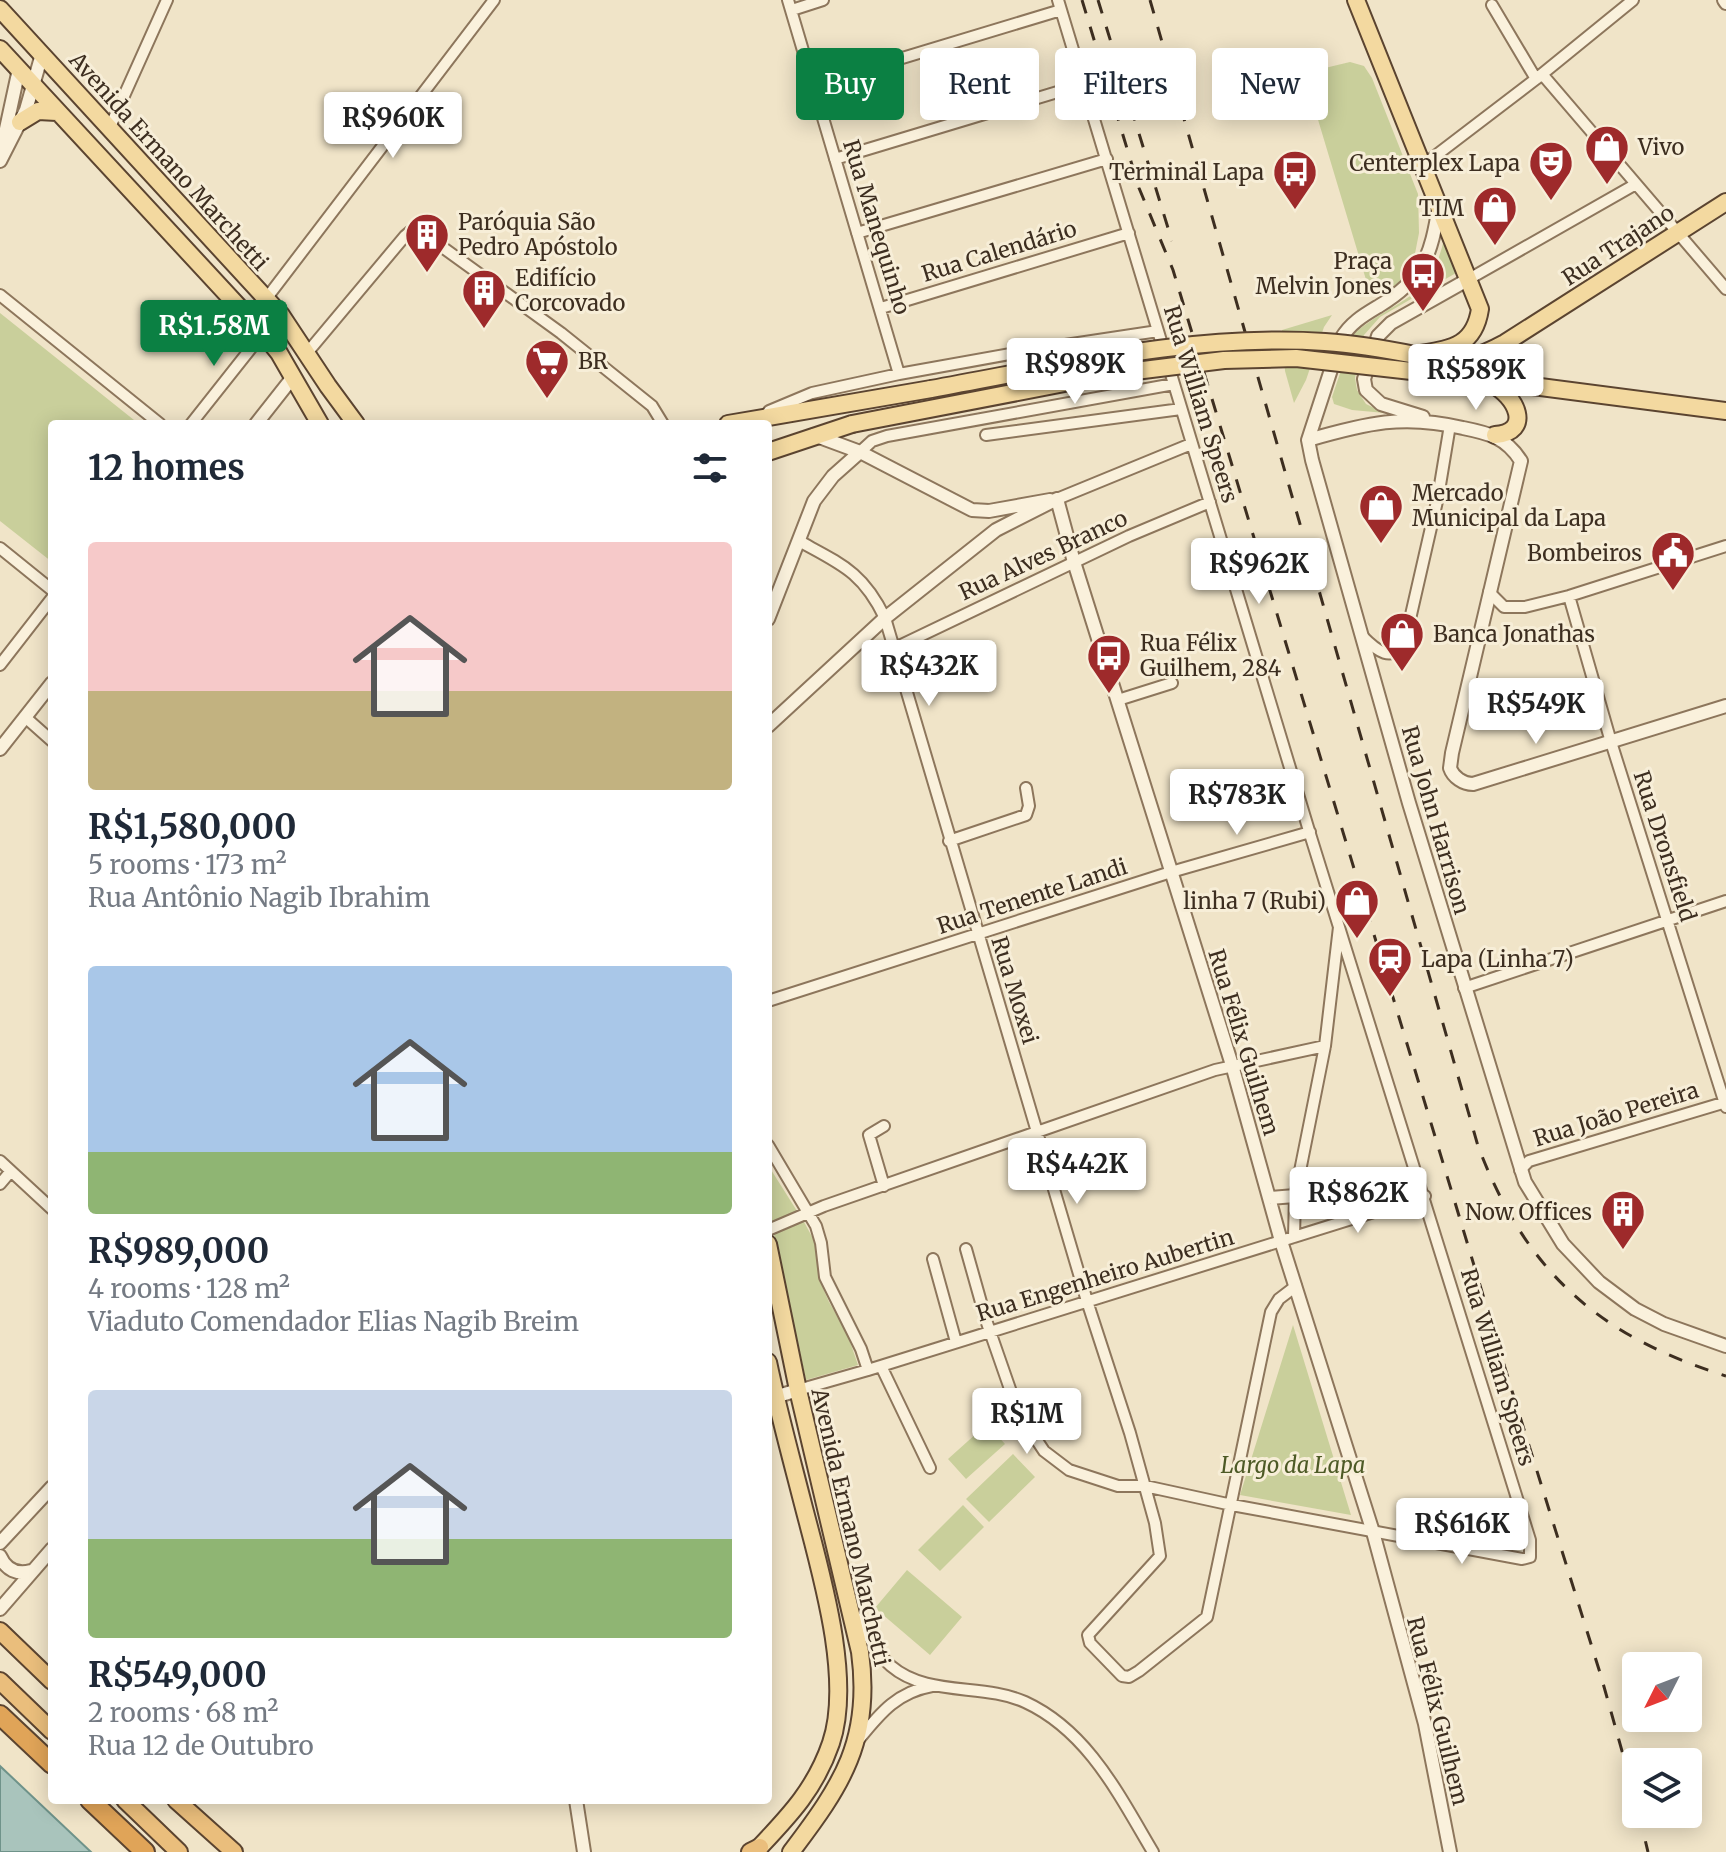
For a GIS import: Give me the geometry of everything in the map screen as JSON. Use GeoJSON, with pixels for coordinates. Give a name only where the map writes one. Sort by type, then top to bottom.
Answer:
{"type":"FeatureCollection","features":[{"type":"Feature","properties":{"kind":"highway"},"geometry":{"type":"LineString","coordinates":[[0,1631],[48,1677]]}},
{"type":"Feature","properties":{"kind":"highway"},"geometry":{"type":"LineString","coordinates":[[0,1681],[48,1727]]}},
{"type":"Feature","properties":{"kind":"highway"},"geometry":{"type":"LineString","coordinates":[[0,1715],[48,1760]]}},
{"type":"Feature","properties":{"kind":"highway"},"geometry":{"type":"LineString","coordinates":[[94,1804],[145,1852]]}},
{"type":"Feature","properties":{"kind":"highway"},"geometry":{"type":"LineString","coordinates":[[129,1804],[179,1852]]}},
{"type":"Feature","properties":{"kind":"highway"},"geometry":{"type":"LineString","coordinates":[[180,1804],[234,1852]]}},
{"type":"Feature","properties":{"kind":"main road"},"geometry":{"type":"LineString","coordinates":[[748,420],[1186,346],[1322,342],[1415,355],[1449,350],[1464,341],[1477,324],[1480,309],[1356,0]]}},
{"type":"Feature","properties":{"kind":"main road","name":"Avenida Ermano Marchetti"},"geometry":{"type":"LineString","coordinates":[[0,9],[266,299],[296,334],[353,420]]}},
{"type":"Feature","properties":{"kind":"main road"},"geometry":{"type":"LineString","coordinates":[[0,49],[263,333],[279,353],[318,420]]}},
{"type":"Feature","properties":{"kind":"main road"},"geometry":{"type":"LineString","coordinates":[[20,122],[38,111],[57,112]]}},
{"type":"Feature","properties":{"kind":"main road","name":"Rua Trajano"},"geometry":{"type":"LineString","coordinates":[[1415,355],[1434,360],[1472,359],[1505,343],[1726,202]]}},
{"type":"Feature","properties":{"kind":"main road"},"geometry":{"type":"LineString","coordinates":[[772,450],[852,424],[1111,374],[1224,360],[1296,358],[1544,386],[1726,411]]}},
{"type":"Feature","properties":{"kind":"main road"},"geometry":{"type":"LineString","coordinates":[[1481,379],[1504,390],[1516,406],[1517,417],[1511,429],[1505,434],[1495,435]]}},
{"type":"Feature","properties":{"kind":"main road","name":"Avenida Ermano Marchetti"},"geometry":{"type":"LineString","coordinates":[[772,1263],[864,1676],[864,1702],[855,1743],[834,1793],[791,1852]]}},
{"type":"Feature","properties":{"kind":"main road","name":"Avenida Ermano Marchetti"},"geometry":{"type":"LineString","coordinates":[[755,1850],[797,1808],[819,1771],[832,1741],[839,1679],[824,1591],[772,1398]]}},
{"type":"Feature","properties":{"kind":"street"},"geometry":{"type":"LineString","coordinates":[[110,127],[167,0]]}},
{"type":"Feature","properties":{"kind":"street"},"geometry":{"type":"LineString","coordinates":[[266,299],[494,0]]}},
{"type":"Feature","properties":{"kind":"street"},"geometry":{"type":"LineString","coordinates":[[790,5],[823,0]]}},
{"type":"Feature","properties":{"kind":"street"},"geometry":{"type":"LineString","coordinates":[[1422,166],[1633,0]]}},
{"type":"Feature","properties":{"kind":"street","name":"Rua Manequinho"},"geometry":{"type":"LineString","coordinates":[[790,5],[802,48]]}},
{"type":"Feature","properties":{"kind":"street"},"geometry":{"type":"LineString","coordinates":[[904,56],[1060,5]]}},
{"type":"Feature","properties":{"kind":"street","name":"Rua William Speers"},"geometry":{"type":"LineString","coordinates":[[1060,5],[1073,48]]}},
{"type":"Feature","properties":{"kind":"street"},"geometry":{"type":"LineString","coordinates":[[1492,5],[1539,77],[1726,289]]}},
{"type":"Feature","properties":{"kind":"street"},"geometry":{"type":"LineString","coordinates":[[0,161],[20,122],[42,54]]}},
{"type":"Feature","properties":{"kind":"street"},"geometry":{"type":"LineString","coordinates":[[0,161],[19,69]]}},
{"type":"Feature","properties":{"kind":"street"},"geometry":{"type":"LineString","coordinates":[[835,159],[1055,93]]}},
{"type":"Feature","properties":{"kind":"street","name":"Rua Manequinho"},"geometry":{"type":"LineString","coordinates":[[823,120],[899,374]]}},
{"type":"Feature","properties":{"kind":"street","name":"Rua William Speers"},"geometry":{"type":"LineString","coordinates":[[1095,120],[1191,444],[1425,1196],[1532,1553],[1527,1559],[1522,1559],[1373,1532]]}},
{"type":"Feature","properties":{"kind":"street"},"geometry":{"type":"LineString","coordinates":[[857,233],[1107,159]]}},
{"type":"Feature","properties":{"kind":"street"},"geometry":{"type":"LineString","coordinates":[[1636,184],[1391,323],[1378,336],[1365,374],[1366,390],[1381,404],[1495,435],[1521,461],[1450,768],[1456,777],[1467,784],[1726,706]]}},
{"type":"Feature","properties":{"kind":"street"},"geometry":{"type":"LineString","coordinates":[[1308,440],[1347,330],[1415,279],[1432,245],[1439,206]]}},
{"type":"Feature","properties":{"kind":"street"},"geometry":{"type":"LineString","coordinates":[[307,353],[405,236],[415,230],[561,333],[652,406],[661,420]]}},
{"type":"Feature","properties":{"kind":"street","name":"Rua Calendário"},"geometry":{"type":"LineString","coordinates":[[881,308],[1129,233]]}},
{"type":"Feature","properties":{"kind":"street"},"geometry":{"type":"LineString","coordinates":[[0,295],[155,420]]}},
{"type":"Feature","properties":{"kind":"street"},"geometry":{"type":"LineString","coordinates":[[741,420],[812,393],[899,374],[1158,331]]}},
{"type":"Feature","properties":{"kind":"street"},"geometry":{"type":"LineString","coordinates":[[194,420],[263,333]]}},
{"type":"Feature","properties":{"kind":"street"},"geometry":{"type":"LineString","coordinates":[[259,420],[293,377]]}},
{"type":"Feature","properties":{"kind":"street"},"geometry":{"type":"LineString","coordinates":[[772,609],[809,512],[821,490],[872,441],[1174,384]]}},
{"type":"Feature","properties":{"kind":"street"},"geometry":{"type":"LineString","coordinates":[[986,435],[1181,409]]}},
{"type":"Feature","properties":{"kind":"street"},"geometry":{"type":"LineString","coordinates":[[1308,440],[1363,424],[1400,420],[1437,421]]}},
{"type":"Feature","properties":{"kind":"street"},"geometry":{"type":"LineString","coordinates":[[1361,635],[1378,652],[1385,654],[1397,652],[1405,641],[1438,497],[1450,425]]}},
{"type":"Feature","properties":{"kind":"street"},"geometry":{"type":"LineString","coordinates":[[813,435],[860,452],[972,510],[989,511],[1057,499]]}},
{"type":"Feature","properties":{"kind":"street","name":"Rua John Harrison"},"geometry":{"type":"LineString","coordinates":[[1308,440],[1361,635],[1520,1170],[1541,1212],[1563,1244],[1599,1282],[1635,1309],[1664,1324],[1726,1346]]}},
{"type":"Feature","properties":{"kind":"street"},"geometry":{"type":"LineString","coordinates":[[772,722],[885,618],[996,530],[1057,499],[1191,444]]}},
{"type":"Feature","properties":{"kind":"street","name":"Rua Félix Guilhem"},"geometry":{"type":"LineString","coordinates":[[1057,499],[1232,1065],[1269,1198],[1288,1239],[1296,1286],[1373,1532],[1425,1724],[1450,1852]]}},
{"type":"Feature","properties":{"kind":"street","name":"Rua Alves Branco"},"geometry":{"type":"LineString","coordinates":[[895,648],[1074,562],[1210,502]]}},
{"type":"Feature","properties":{"kind":"street","name":"Rua Moxei"},"geometry":{"type":"LineString","coordinates":[[799,541],[862,579],[875,596],[885,618],[977,935],[1145,1486],[1160,1556],[1090,1629],[1088,1635],[1090,1643],[1125,1677],[1139,1671],[1207,1617],[1232,1505]]}},
{"type":"Feature","properties":{"kind":"street"},"geometry":{"type":"LineString","coordinates":[[1489,592],[1499,604],[1512,608],[1569,596],[1726,546]]}},
{"type":"Feature","properties":{"kind":"street"},"geometry":{"type":"LineString","coordinates":[[0,548],[48,587]]}},
{"type":"Feature","properties":{"kind":"street","name":"Rua Dronsfield"},"geometry":{"type":"LineString","coordinates":[[1569,596],[1611,742],[1726,1104]]}},
{"type":"Feature","properties":{"kind":"street"},"geometry":{"type":"LineString","coordinates":[[0,665],[48,603]]}},
{"type":"Feature","properties":{"kind":"street"},"geometry":{"type":"LineString","coordinates":[[1118,700],[1172,683]]}},
{"type":"Feature","properties":{"kind":"street"},"geometry":{"type":"LineString","coordinates":[[0,749],[48,688]]}},
{"type":"Feature","properties":{"kind":"street"},"geometry":{"type":"LineString","coordinates":[[25,717],[48,737]]}},
{"type":"Feature","properties":{"kind":"street"},"geometry":{"type":"LineString","coordinates":[[949,841],[1026,815],[1029,806],[1026,788]]}},
{"type":"Feature","properties":{"kind":"street","name":"Rua Tenente Landi"},"geometry":{"type":"LineString","coordinates":[[772,1000],[1171,872],[1310,832]]}},
{"type":"Feature","properties":{"kind":"street"},"geometry":{"type":"LineString","coordinates":[[1464,988],[1726,901]]}},
{"type":"Feature","properties":{"kind":"street"},"geometry":{"type":"LineString","coordinates":[[1288,1239],[1325,1046],[1339,922]]}},
{"type":"Feature","properties":{"kind":"street"},"geometry":{"type":"LineString","coordinates":[[772,1228],[1232,1065],[1325,1046]]}},
{"type":"Feature","properties":{"kind":"street","name":"Rua João Pereira"},"geometry":{"type":"LineString","coordinates":[[1520,1170],[1529,1161],[1726,1104]]}},
{"type":"Feature","properties":{"kind":"street"},"geometry":{"type":"LineString","coordinates":[[884,1126],[869,1135],[884,1186]]}},
{"type":"Feature","properties":{"kind":"street"},"geometry":{"type":"LineString","coordinates":[[772,1152],[808,1213],[821,1243],[825,1277],[861,1349],[868,1370]]}},
{"type":"Feature","properties":{"kind":"street"},"geometry":{"type":"LineString","coordinates":[[0,1161],[48,1205]]}},
{"type":"Feature","properties":{"kind":"street"},"geometry":{"type":"LineString","coordinates":[[0,1184],[11,1171]]}},
{"type":"Feature","properties":{"kind":"street"},"geometry":{"type":"LineString","coordinates":[[1269,1198],[1295,1196]]}},
{"type":"Feature","properties":{"kind":"street","name":"Rua Engenheiro Aubertin"},"geometry":{"type":"LineString","coordinates":[[798,1390],[1425,1196]]}},
{"type":"Feature","properties":{"kind":"street"},"geometry":{"type":"LineString","coordinates":[[966,1249],[1018,1412],[1044,1451],[1069,1470],[1118,1486],[1145,1486],[1373,1532]]}},
{"type":"Feature","properties":{"kind":"street"},"geometry":{"type":"LineString","coordinates":[[933,1259],[956,1342]]}},
{"type":"Feature","properties":{"kind":"street"},"geometry":{"type":"LineString","coordinates":[[1232,1505],[1271,1312],[1279,1299],[1296,1286]]}},
{"type":"Feature","properties":{"kind":"street"},"geometry":{"type":"LineString","coordinates":[[881,1366],[930,1468]]}},
{"type":"Feature","properties":{"kind":"street"},"geometry":{"type":"LineString","coordinates":[[772,1398],[798,1390]]}},
{"type":"Feature","properties":{"kind":"street"},"geometry":{"type":"LineString","coordinates":[[0,1544],[48,1491]]}},
{"type":"Feature","properties":{"kind":"street"},"geometry":{"type":"LineString","coordinates":[[0,1609],[48,1553]]}},
{"type":"Feature","properties":{"kind":"street"},"geometry":{"type":"LineString","coordinates":[[0,1556],[8,1568],[16,1572],[31,1571]]}},
{"type":"Feature","properties":{"kind":"street"},"geometry":{"type":"LineString","coordinates":[[848,1605],[887,1663],[911,1678],[938,1686],[1000,1693],[1025,1702],[1053,1718],[1092,1755],[1112,1782],[1153,1852]]}},
{"type":"Feature","properties":{"kind":"street"},"geometry":{"type":"LineString","coordinates":[[855,1743],[893,1701],[916,1689],[938,1686]]}},
{"type":"Feature","properties":{"kind":"street"},"geometry":{"type":"LineString","coordinates":[[577,1804],[584,1852]]}},
{"type":"Feature","properties":{"kind":"green space"},"geometry":{"type":"Polygon","coordinates":[[[1350,62],[1364,66],[1372,78],[1418,194],[1419,233],[1412,269],[1404,283],[1370,293],[1318,120],[1328,120],[1328,67],[1350,62]]]}},
{"type":"Feature","properties":{"kind":"green space"},"geometry":{"type":"Polygon","coordinates":[[[1444,239],[1456,273],[1380,317],[1364,335],[1355,378],[1357,390],[1366,404],[1385,413],[1352,410],[1334,404],[1332,397],[1353,335],[1420,288],[1438,260],[1444,239]]]}},
{"type":"Feature","properties":{"kind":"green space"},"geometry":{"type":"Polygon","coordinates":[[[0,313],[134,420],[48,420],[48,559],[0,521],[0,313]]]}},
{"type":"Feature","properties":{"kind":"green space"},"geometry":{"type":"Polygon","coordinates":[[[1332,315],[1324,327],[1306,380],[1294,403],[1285,371],[1282,330],[1332,315]]]}},
{"type":"Feature","properties":{"kind":"green space"},"geometry":{"type":"Polygon","coordinates":[[[772,1171],[797,1211],[772,1223],[772,1171]]]}},
{"type":"Feature","properties":{"kind":"green space"},"geometry":{"type":"Polygon","coordinates":[[[804,1222],[816,1244],[819,1279],[847,1333],[858,1365],[806,1380],[774,1234],[782,1227],[804,1222]]]}},
{"type":"Feature","properties":{"kind":"green space","name":"Largo da Lapa"},"geometry":{"type":"Polygon","coordinates":[[[1293,1325],[1351,1515],[1240,1495],[1293,1325]]]}},
{"type":"Feature","properties":{"kind":"green space"},"geometry":{"type":"Polygon","coordinates":[[[987,1424],[1005,1444],[966,1479],[948,1459],[987,1424]]]}},
{"type":"Feature","properties":{"kind":"green space"},"geometry":{"type":"Polygon","coordinates":[[[1013,1454],[1035,1477],[989,1522],[966,1499],[1013,1454]]]}},
{"type":"Feature","properties":{"kind":"green space"},"geometry":{"type":"Polygon","coordinates":[[[963,1505],[984,1527],[940,1571],[918,1550],[963,1505]]]}},
{"type":"Feature","properties":{"kind":"green space"},"geometry":{"type":"Polygon","coordinates":[[[907,1570],[962,1617],[930,1655],[875,1608],[907,1570]]]}},
{"type":"Feature","properties":{"kind":"water"},"geometry":{"type":"Polygon","coordinates":[[[0,1766],[91,1852],[0,1852],[0,1766]]]}},
{"type":"Feature","properties":{"kind":"railway"},"geometry":{"type":"LineString","coordinates":[[1082,0],[1139,188],[1173,270],[1622,1751]]}},
{"type":"Feature","properties":{"kind":"railway"},"geometry":{"type":"LineString","coordinates":[[1098,0],[1172,241]]}},
{"type":"Feature","properties":{"kind":"railway"},"geometry":{"type":"LineString","coordinates":[[1150,0],[1478,1146],[1497,1190],[1519,1229],[1544,1264],[1572,1293],[1604,1319],[1640,1341],[1726,1376]]}},
{"type":"Feature","properties":{"kind":"railway"},"geometry":{"type":"LineString","coordinates":[[1642,1828],[1648,1852]]}},
{"type":"Feature","properties":{"kind":"place","name":"Vivo"},"geometry":{"type":"Point","coordinates":[1607,186]}},
{"type":"Feature","properties":{"kind":"place","name":"Centerplex Lapa"},"geometry":{"type":"Point","coordinates":[1551,202]}},
{"type":"Feature","properties":{"kind":"place","name":"Terminal Lapa"},"geometry":{"type":"Point","coordinates":[1295,211]}},
{"type":"Feature","properties":{"kind":"place","name":"TIM"},"geometry":{"type":"Point","coordinates":[1495,247]}},
{"type":"Feature","properties":{"kind":"place","name":"Paróquia São Pedro Apóstolo"},"geometry":{"type":"Point","coordinates":[427,274]}},
{"type":"Feature","properties":{"kind":"place","name":"Praça Melvin Jones"},"geometry":{"type":"Point","coordinates":[1423,313]}},
{"type":"Feature","properties":{"kind":"place","name":"Edifício Corcovado"},"geometry":{"type":"Point","coordinates":[484,330]}},
{"type":"Feature","properties":{"kind":"place","name":"BR"},"geometry":{"type":"Point","coordinates":[547,400]}},
{"type":"Feature","properties":{"kind":"place","name":"Mercado Municipal da Lapa"},"geometry":{"type":"Point","coordinates":[1381,545]}},
{"type":"Feature","properties":{"kind":"place","name":"Bombeiros"},"geometry":{"type":"Point","coordinates":[1673,592]}},
{"type":"Feature","properties":{"kind":"place","name":"Banca Jonathas"},"geometry":{"type":"Point","coordinates":[1402,673]}},
{"type":"Feature","properties":{"kind":"place","name":"Rua Félix Guilhem, 284"},"geometry":{"type":"Point","coordinates":[1109,695]}},
{"type":"Feature","properties":{"kind":"place","name":"linha 7 (Rubi)"},"geometry":{"type":"Point","coordinates":[1357,940]}},
{"type":"Feature","properties":{"kind":"place","name":"Lapa (Linha 7)"},"geometry":{"type":"Point","coordinates":[1390,998]}},
{"type":"Feature","properties":{"kind":"place","name":"Now Offices"},"geometry":{"type":"Point","coordinates":[1623,1251]}}]}
